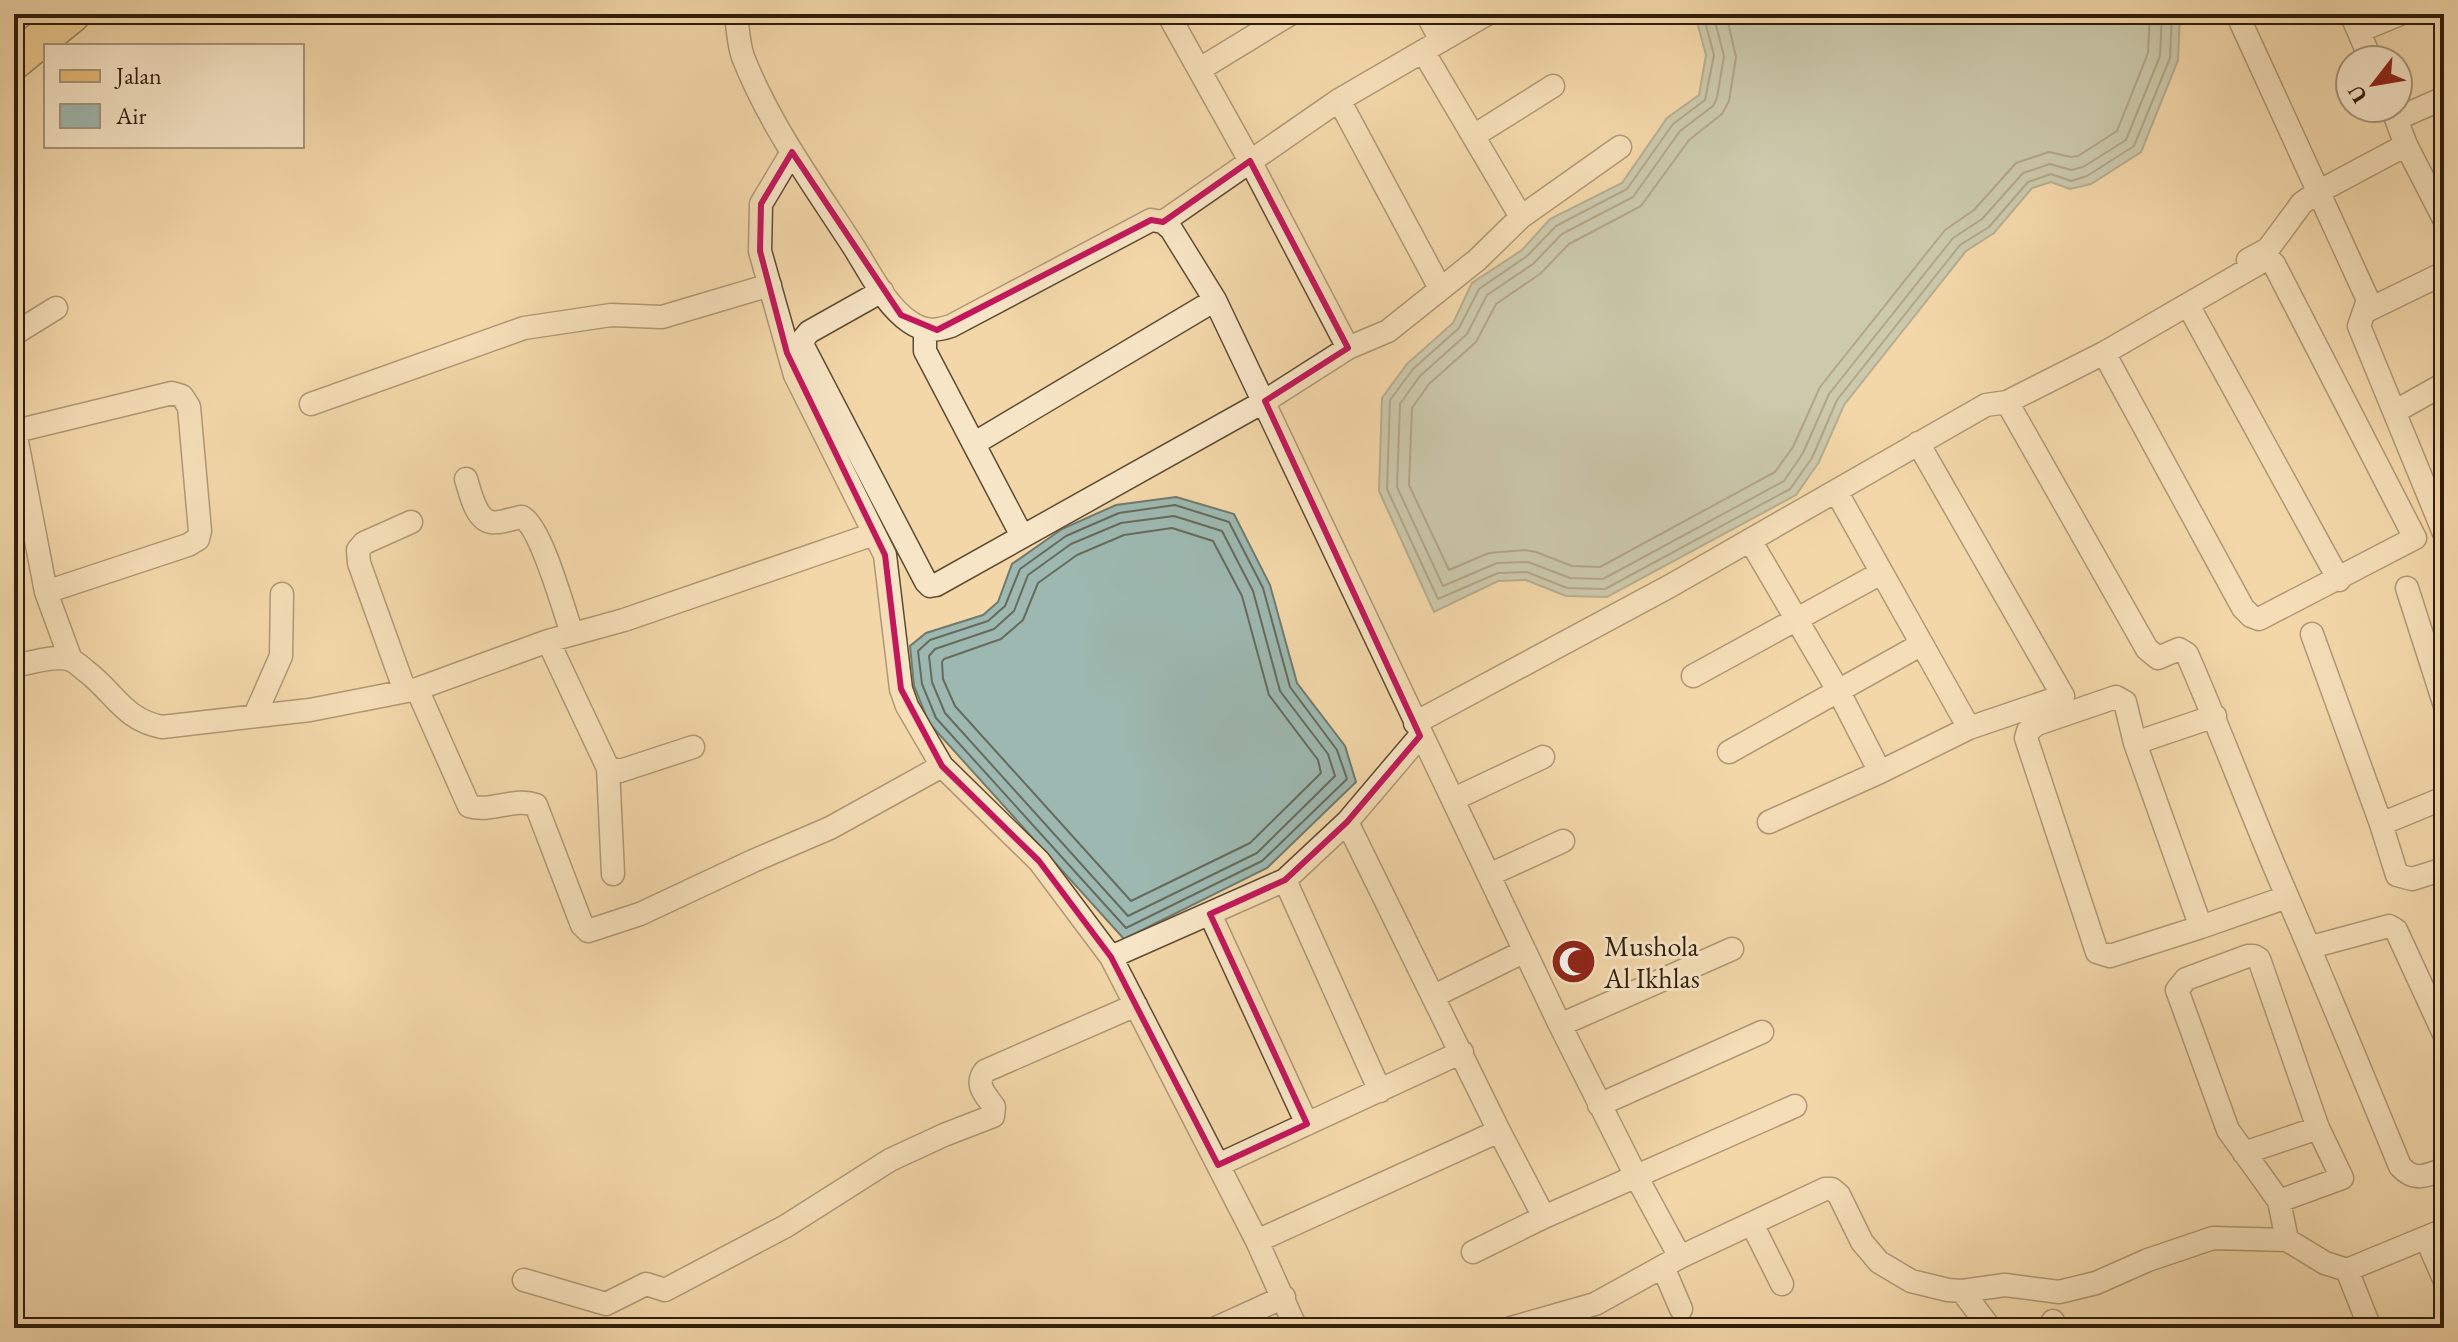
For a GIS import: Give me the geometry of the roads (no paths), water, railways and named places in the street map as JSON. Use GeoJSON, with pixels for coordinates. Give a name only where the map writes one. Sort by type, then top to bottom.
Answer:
{"type":"FeatureCollection","features":[{"type":"Feature","properties":{"kind":"main road"},"geometry":{"type":"LineString","coordinates":[[14,61],[72,14]]}},
{"type":"Feature","properties":{"kind":"street"},"geometry":{"type":"LineString","coordinates":[[736,14],[742,54],[792,152],[882,291],[901,315],[925,330],[951,326],[1151,220],[1163,222],[1171,229],[1215,300],[1265,401],[1418,730],[1636,1176],[1672,1262],[1681,1309]]}},
{"type":"Feature","properties":{"kind":"street"},"geometry":{"type":"LineString","coordinates":[[1168,14],[1250,161],[1348,348]]}},
{"type":"Feature","properties":{"kind":"street"},"geometry":{"type":"LineString","coordinates":[[1200,69],[1290,14]]}},
{"type":"Feature","properties":{"kind":"street"},"geometry":{"type":"LineString","coordinates":[[1427,14],[1432,46],[1475,135],[1521,217]]}},
{"type":"Feature","properties":{"kind":"street"},"geometry":{"type":"LineString","coordinates":[[1163,222],[1339,100],[1487,14]]}},
{"type":"Feature","properties":{"kind":"street"},"geometry":{"type":"LineString","coordinates":[[2237,14],[2368,300],[2359,326],[2438,498],[2444,533]]}},
{"type":"Feature","properties":{"kind":"street"},"geometry":{"type":"LineString","coordinates":[[2364,44],[2355,23],[2400,14]]}},
{"type":"Feature","properties":{"kind":"street"},"geometry":{"type":"LineString","coordinates":[[1475,135],[1553,86]]}},
{"type":"Feature","properties":{"kind":"street"},"geometry":{"type":"LineString","coordinates":[[2414,107],[2444,98]]}},
{"type":"Feature","properties":{"kind":"street"},"geometry":{"type":"LineString","coordinates":[[1339,100],[1440,288]]}},
{"type":"Feature","properties":{"kind":"street"},"geometry":{"type":"LineString","coordinates":[[2398,124],[2406,145],[2438,193],[2444,219]]}},
{"type":"Feature","properties":{"kind":"street"},"geometry":{"type":"LineString","coordinates":[[2028,390],[2053,368],[2268,249],[2302,203],[2406,145]]}},
{"type":"Feature","properties":{"kind":"street"},"geometry":{"type":"LineString","coordinates":[[882,291],[809,332],[803,346],[926,582],[930,586],[936,585],[1265,401],[1348,348],[1388,331],[1502,238],[1521,217],[1620,147]]}},
{"type":"Feature","properties":{"kind":"street"},"geometry":{"type":"LineString","coordinates":[[792,152],[761,204],[760,251],[795,375],[885,555],[901,689],[907,706],[942,766],[1039,861],[1111,957],[1257,1241],[1296,1328]]}},
{"type":"Feature","properties":{"kind":"street"},"geometry":{"type":"LineString","coordinates":[[1111,957],[1285,880],[1347,822],[1418,730],[1986,405],[2007,402],[2104,353],[2268,258],[2274,264],[2415,534],[2413,541],[2259,619],[2251,616],[2243,608],[2104,353]]}},
{"type":"Feature","properties":{"kind":"street"},"geometry":{"type":"LineString","coordinates":[[2366,311],[2444,273]]}},
{"type":"Feature","properties":{"kind":"street"},"geometry":{"type":"LineString","coordinates":[[311,404],[524,328],[611,315],[662,317],[770,285]]}},
{"type":"Feature","properties":{"kind":"street"},"geometry":{"type":"LineString","coordinates":[[975,443],[1215,300]]}},
{"type":"Feature","properties":{"kind":"street"},"geometry":{"type":"LineString","coordinates":[[2188,305],[2339,580]]}},
{"type":"Feature","properties":{"kind":"street"},"geometry":{"type":"LineString","coordinates":[[14,334],[56,308]]}},
{"type":"Feature","properties":{"kind":"street"},"geometry":{"type":"LineString","coordinates":[[925,330],[925,351],[1022,536]]}},
{"type":"Feature","properties":{"kind":"street"},"geometry":{"type":"LineString","coordinates":[[2396,411],[2444,384]]}},
{"type":"Feature","properties":{"kind":"street"},"geometry":{"type":"LineString","coordinates":[[46,592],[198,539],[200,531],[189,407],[182,396],[172,393],[15,429],[46,592],[71,660],[92,676],[124,710],[150,725],[162,727],[310,710],[411,690],[548,641],[624,620],[874,534]]}},
{"type":"Feature","properties":{"kind":"street"},"geometry":{"type":"LineString","coordinates":[[2007,402],[2147,649],[2158,658],[2179,649],[2187,654],[2400,1166],[2406,1173],[2422,1178],[2444,1169]]}},
{"type":"Feature","properties":{"kind":"street"},"geometry":{"type":"LineString","coordinates":[[1769,822],[1969,728],[2063,696],[1918,443]]}},
{"type":"Feature","properties":{"kind":"street"},"geometry":{"type":"LineString","coordinates":[[466,479],[480,514],[486,520],[492,523],[522,517],[530,521],[572,633]]}},
{"type":"Feature","properties":{"kind":"street"},"geometry":{"type":"LineString","coordinates":[[1836,491],[1969,728]]}},
{"type":"Feature","properties":{"kind":"street"},"geometry":{"type":"LineString","coordinates":[[411,522],[364,543],[358,550],[359,563],[411,690],[469,806],[478,809],[526,802],[536,805],[582,925],[588,931],[640,914],[830,828],[942,766]]}},
{"type":"Feature","properties":{"kind":"street"},"geometry":{"type":"LineString","coordinates":[[1750,540],[1839,692],[1880,772]]}},
{"type":"Feature","properties":{"kind":"street"},"geometry":{"type":"LineString","coordinates":[[1693,676],[1881,573]]}},
{"type":"Feature","properties":{"kind":"street"},"geometry":{"type":"LineString","coordinates":[[2407,588],[2444,703]]}},
{"type":"Feature","properties":{"kind":"street"},"geometry":{"type":"LineString","coordinates":[[255,715],[281,656],[282,594]]}},
{"type":"Feature","properties":{"kind":"street"},"geometry":{"type":"LineString","coordinates":[[2312,634],[2397,875],[2412,879],[2444,869]]}},
{"type":"Feature","properties":{"kind":"street"},"geometry":{"type":"LineString","coordinates":[[548,641],[608,768],[613,874]]}},
{"type":"Feature","properties":{"kind":"street"},"geometry":{"type":"LineString","coordinates":[[1729,752],[1922,644]]}},
{"type":"Feature","properties":{"kind":"street"},"geometry":{"type":"LineString","coordinates":[[14,666],[54,659],[71,660]]}},
{"type":"Feature","properties":{"kind":"street"},"geometry":{"type":"LineString","coordinates":[[2201,927],[2135,743],[2125,702],[2116,697],[2037,724],[2028,731],[2026,738],[2097,952],[2110,956],[2201,927],[2287,897]]}},
{"type":"Feature","properties":{"kind":"street"},"geometry":{"type":"LineString","coordinates":[[2135,743],[2215,716]]}},
{"type":"Feature","properties":{"kind":"street"},"geometry":{"type":"LineString","coordinates":[[608,768],[620,771],[693,747]]}},
{"type":"Feature","properties":{"kind":"street"},"geometry":{"type":"LineString","coordinates":[[1454,799],[1543,757]]}},
{"type":"Feature","properties":{"kind":"street"},"geometry":{"type":"LineString","coordinates":[[2381,824],[2444,798]]}},
{"type":"Feature","properties":{"kind":"street"},"geometry":{"type":"LineString","coordinates":[[1347,822],[1544,1217]]}},
{"type":"Feature","properties":{"kind":"street"},"geometry":{"type":"LineString","coordinates":[[1489,875],[1563,841]]}},
{"type":"Feature","properties":{"kind":"street"},"geometry":{"type":"LineString","coordinates":[[1285,880],[1380,1091]]}},
{"type":"Feature","properties":{"kind":"street"},"geometry":{"type":"LineString","coordinates":[[1210,914],[1307,1124]]}},
{"type":"Feature","properties":{"kind":"street"},"geometry":{"type":"LineString","coordinates":[[2311,947],[2389,926],[2396,930],[2444,1034]]}},
{"type":"Feature","properties":{"kind":"street"},"geometry":{"type":"LineString","coordinates":[[1560,1025],[1732,949]]}},
{"type":"Feature","properties":{"kind":"street"},"geometry":{"type":"LineString","coordinates":[[1434,996],[1525,951]]}},
{"type":"Feature","properties":{"kind":"street"},"geometry":{"type":"LineString","coordinates":[[2279,1201],[2342,1178],[2318,1128],[2259,959],[2248,956],[2186,979],[2177,990],[2228,1130],[2279,1201],[2287,1240]]}},
{"type":"Feature","properties":{"kind":"street"},"geometry":{"type":"LineString","coordinates":[[524,1280],[606,1304],[646,1284],[665,1290],[786,1226],[890,1160],[993,1116],[994,1107],[979,1085],[985,1071],[1136,1005]]}},
{"type":"Feature","properties":{"kind":"street"},"geometry":{"type":"LineString","coordinates":[[1599,1105],[1762,1032]]}},
{"type":"Feature","properties":{"kind":"street"},"geometry":{"type":"LineString","coordinates":[[1218,1165],[1462,1052]]}},
{"type":"Feature","properties":{"kind":"street"},"geometry":{"type":"LineString","coordinates":[[1473,1252],[1544,1217],[1795,1106]]}},
{"type":"Feature","properties":{"kind":"street"},"geometry":{"type":"LineString","coordinates":[[2244,1153],[2318,1128]]}},
{"type":"Feature","properties":{"kind":"street"},"geometry":{"type":"LineString","coordinates":[[1257,1241],[1499,1131]]}},
{"type":"Feature","properties":{"kind":"street"},"geometry":{"type":"LineString","coordinates":[[1511,1328],[1595,1304],[1604,1296],[1825,1189],[1832,1189],[1839,1195],[1862,1242],[1879,1262],[1911,1281],[1962,1291],[2005,1285],[2059,1292],[2096,1283],[2148,1260],[2213,1238],[2287,1240],[2325,1263],[2347,1270],[2435,1234],[2444,1279]]}},
{"type":"Feature","properties":{"kind":"street"},"geometry":{"type":"LineString","coordinates":[[1752,1224],[1782,1284]]}},
{"type":"Feature","properties":{"kind":"street"},"geometry":{"type":"LineString","coordinates":[[2347,1270],[2370,1328]]}},
{"type":"Feature","properties":{"kind":"street"},"geometry":{"type":"LineString","coordinates":[[1962,1291],[1990,1328]]}},
{"type":"Feature","properties":{"kind":"street"},"geometry":{"type":"LineString","coordinates":[[1216,1328],[1284,1297]]}},
{"type":"Feature","properties":{"kind":"water"},"geometry":{"type":"Polygon","coordinates":[[[1695,14],[2180,14],[2178,60],[2141,152],[2091,184],[2070,189],[2051,182],[2032,188],[1994,233],[1966,251],[1844,405],[1819,462],[1796,495],[1607,597],[1566,596],[1526,580],[1498,581],[1434,612],[1379,491],[1382,398],[1407,364],[1453,323],[1472,283],[1522,250],[1550,219],[1622,183],[1667,118],[1699,95],[1706,55],[1695,14]]]}},
{"type":"Feature","properties":{"kind":"water"},"geometry":{"type":"Polygon","coordinates":[[[1176,497],[1234,514],[1270,585],[1297,683],[1345,746],[1356,782],[1267,868],[1124,939],[929,723],[914,686],[910,646],[926,633],[983,615],[998,602],[1012,564],[1062,529],[1116,505],[1176,497]]]}},
{"type":"Feature","properties":{"kind":"place","name":"Mushola Al Ikhlas"},"geometry":{"type":"Point","coordinates":[1573,962]}}]}
